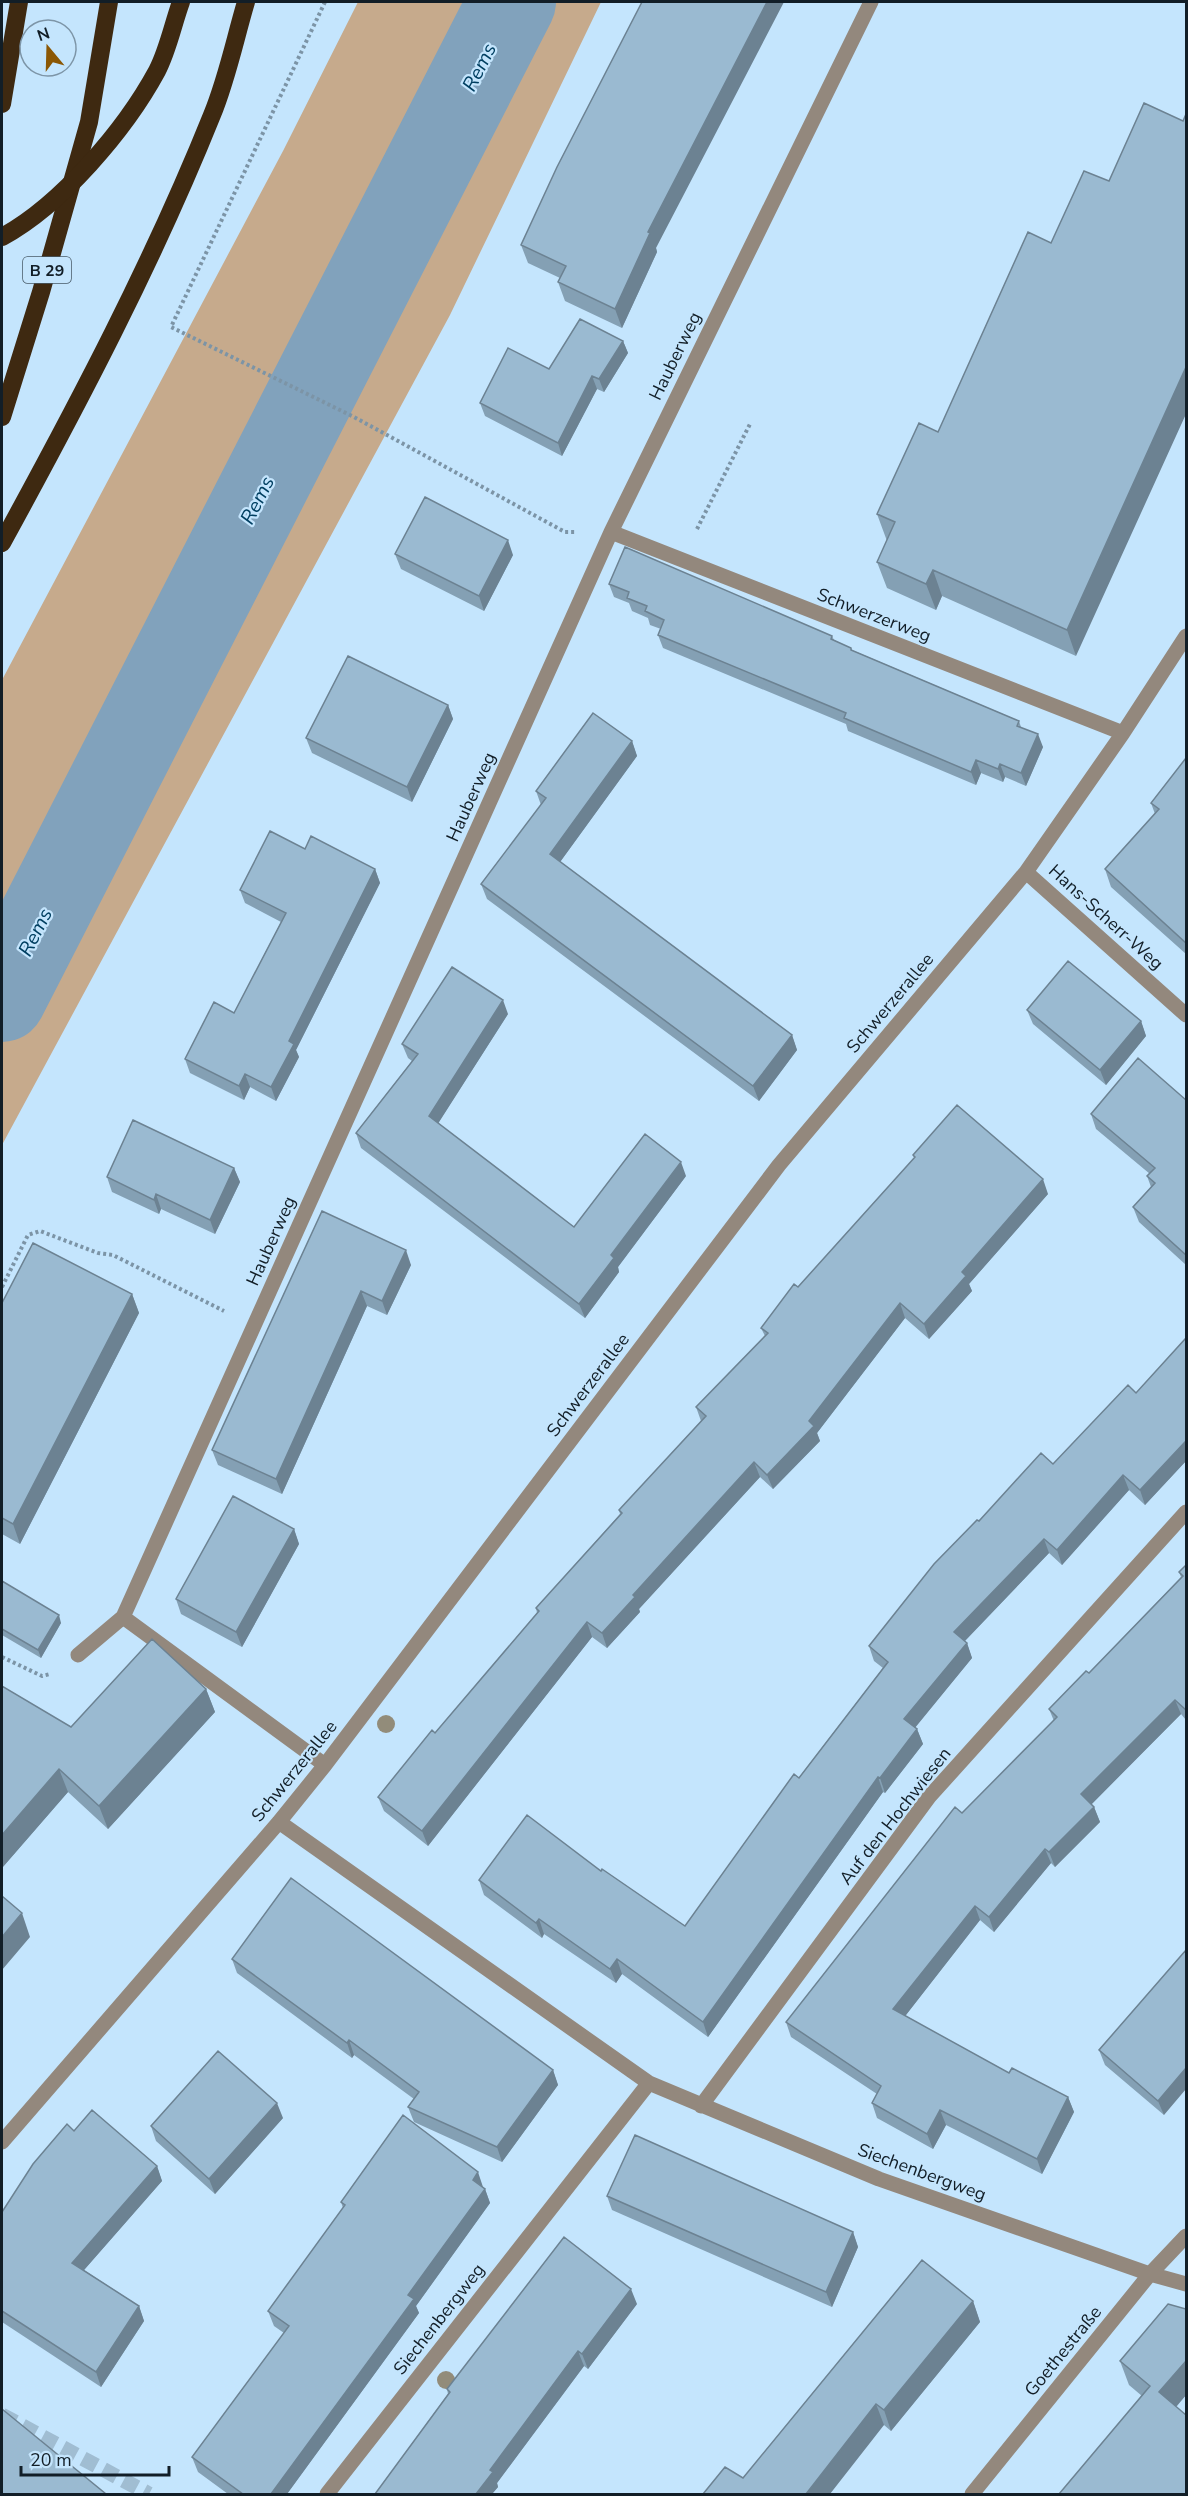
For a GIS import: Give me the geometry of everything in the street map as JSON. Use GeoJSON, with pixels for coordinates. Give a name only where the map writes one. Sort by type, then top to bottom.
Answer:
{"type":"FeatureCollection","features":[{"type":"Feature","properties":{"kind":"highway"},"geometry":{"type":"LineString","coordinates":[[2,104],[19,2]]}},
{"type":"Feature","properties":{"kind":"highway","name":"B 29"},"geometry":{"type":"LineString","coordinates":[[2,417],[41,292],[89,122],[109,2]]}},
{"type":"Feature","properties":{"kind":"highway"},"geometry":{"type":"LineString","coordinates":[[2,237],[24,225],[91,164],[127,120],[158,69],[181,2]]}},
{"type":"Feature","properties":{"kind":"highway"},"geometry":{"type":"LineString","coordinates":[[2,543],[147,265],[213,113],[246,2]]}},
{"type":"Feature","properties":{"kind":"street","name":"Hauberweg"},"geometry":{"type":"LineString","coordinates":[[78,1654],[123,1617],[611,532],[870,2]]}},
{"type":"Feature","properties":{"kind":"street","name":"Schwerzerweg"},"geometry":{"type":"LineString","coordinates":[[611,532],[1123,733]]}},
{"type":"Feature","properties":{"kind":"street","name":"Schwerzerallee"},"geometry":{"type":"LineString","coordinates":[[2,2142],[325,1766],[779,1165],[1026,872],[1123,733],[1186,636]]}},
{"type":"Feature","properties":{"kind":"street","name":"Hans-Scherr-Weg"},"geometry":{"type":"LineString","coordinates":[[1026,872],[1186,1015]]}},
{"type":"Feature","properties":{"kind":"street","name":"Auf den Hochwiesen"},"geometry":{"type":"LineString","coordinates":[[701,2106],[929,1797],[1186,1512]]}},
{"type":"Feature","properties":{"kind":"street"},"geometry":{"type":"LineString","coordinates":[[123,1617],[325,1766]]}},
{"type":"Feature","properties":{"kind":"street","name":"Siechenbergweg"},"geometry":{"type":"LineString","coordinates":[[279,1822],[649,2083],[879,2179],[1150,2274],[1186,2284]]}},
{"type":"Feature","properties":{"kind":"street","name":"Siechenbergweg"},"geometry":{"type":"LineString","coordinates":[[327,2494],[649,2083]]}},
{"type":"Feature","properties":{"kind":"street","name":"Goethestraße"},"geometry":{"type":"LineString","coordinates":[[972,2494],[1150,2274],[1186,2236]]}},
{"type":"Feature","properties":{"kind":"path"},"geometry":{"type":"LineString","coordinates":[[325,2],[171,327],[354,417],[565,532],[611,532]]}},
{"type":"Feature","properties":{"kind":"path"},"geometry":{"type":"LineString","coordinates":[[681,561],[751,423]]}},
{"type":"Feature","properties":{"kind":"path"},"geometry":{"type":"LineString","coordinates":[[2,1287],[28,1235],[40,1231],[98,1253],[113,1255],[254,1326]]}},
{"type":"Feature","properties":{"kind":"path"},"geometry":{"type":"LineString","coordinates":[[2,1657],[42,1676],[56,1674],[78,1654]]}},
{"type":"Feature","properties":{"kind":"shaded area"},"geometry":{"type":"Polygon","coordinates":[[[358,2],[601,2],[450,315],[2,1145],[2,680],[283,151],[358,2]]]}},
{"type":"Feature","properties":{"kind":"building"},"geometry":{"type":"Polygon","coordinates":[[[642,2],[767,2],[648,232],[650,233],[615,309],[558,282],[566,266],[521,245],[557,167],[642,2]]]}},
{"type":"Feature","properties":{"kind":"building"},"geometry":{"type":"Polygon","coordinates":[[[1144,103],[1183,121],[1186,114],[1186,367],[1067,630],[933,570],[926,584],[877,562],[895,522],[877,514],[919,423],[938,432],[1028,232],[1051,243],[1084,171],[1109,181],[1144,103]]]}},
{"type":"Feature","properties":{"kind":"building"},"geometry":{"type":"Polygon","coordinates":[[[580,319],[623,341],[599,379],[592,376],[558,443],[480,403],[508,348],[549,369],[580,319]]]}},
{"type":"Feature","properties":{"kind":"building"},"geometry":{"type":"Polygon","coordinates":[[[425,497],[508,540],[479,596],[395,554],[425,497]]]}},
{"type":"Feature","properties":{"kind":"building"},"geometry":{"type":"Polygon","coordinates":[[[625,547],[832,636],[831,639],[851,650],[1019,721],[1017,726],[1038,734],[1021,773],[1000,764],[998,769],[976,760],[971,772],[844,718],[846,713],[658,635],[664,620],[645,611],[647,606],[627,598],[629,592],[609,584],[625,547]]]}},
{"type":"Feature","properties":{"kind":"building"},"geometry":{"type":"Polygon","coordinates":[[[348,656],[448,705],[407,787],[306,738],[348,656]]]}},
{"type":"Feature","properties":{"kind":"building"},"geometry":{"type":"Polygon","coordinates":[[[593,713],[632,741],[550,854],[792,1035],[753,1086],[481,884],[546,798],[536,791],[593,713]]]}},
{"type":"Feature","properties":{"kind":"building"},"geometry":{"type":"Polygon","coordinates":[[[1186,758],[1186,943],[1105,869],[1159,809],[1151,803],[1186,758]]]}},
{"type":"Feature","properties":{"kind":"building"},"geometry":{"type":"Polygon","coordinates":[[[270,831],[305,849],[311,836],[375,869],[289,1041],[294,1044],[271,1087],[245,1074],[239,1086],[185,1059],[214,1002],[234,1013],[286,913],[240,890],[270,831]]]}},
{"type":"Feature","properties":{"kind":"building"},"geometry":{"type":"Polygon","coordinates":[[[1068,961],[1141,1021],[1100,1070],[1027,1010],[1068,961]]]}},
{"type":"Feature","properties":{"kind":"building"},"geometry":{"type":"Polygon","coordinates":[[[452,967],[503,1000],[429,1116],[574,1227],[645,1134],[681,1162],[611,1255],[614,1258],[579,1304],[356,1133],[418,1054],[402,1044],[452,967]]]}},
{"type":"Feature","properties":{"kind":"building"},"geometry":{"type":"Polygon","coordinates":[[[1138,1058],[1186,1100],[1186,1255],[1133,1207],[1155,1183],[1147,1176],[1155,1168],[1091,1114],[1138,1058]]]}},
{"type":"Feature","properties":{"kind":"building"},"geometry":{"type":"Polygon","coordinates":[[[957,1105],[1043,1179],[962,1272],[966,1276],[924,1324],[900,1303],[809,1421],[814,1426],[767,1475],[754,1462],[633,1595],[635,1597],[602,1633],[587,1622],[422,1831],[378,1797],[432,1730],[435,1733],[539,1611],[536,1608],[622,1513],[619,1510],[706,1416],[696,1407],[768,1333],[761,1328],[794,1284],[798,1287],[915,1157],[913,1155],[957,1105]]]}},
{"type":"Feature","properties":{"kind":"building"},"geometry":{"type":"Polygon","coordinates":[[[133,1120],[234,1168],[210,1220],[156,1194],[154,1200],[107,1177],[133,1120]]]}},
{"type":"Feature","properties":{"kind":"building"},"geometry":{"type":"Polygon","coordinates":[[[322,1211],[406,1250],[382,1301],[361,1291],[276,1479],[212,1450],[322,1211]]]}},
{"type":"Feature","properties":{"kind":"building"},"geometry":{"type":"Polygon","coordinates":[[[33,1243],[132,1294],[13,1524],[2,1518],[2,1303],[33,1243]]]}},
{"type":"Feature","properties":{"kind":"building"},"geometry":{"type":"Polygon","coordinates":[[[1186,1338],[1186,1441],[1140,1490],[1123,1475],[1057,1550],[1044,1539],[954,1632],[967,1643],[904,1719],[917,1729],[880,1778],[878,1777],[703,2022],[617,1959],[610,1969],[539,1919],[536,1923],[479,1880],[527,1815],[601,1871],[602,1869],[685,1926],[794,1774],[799,1778],[888,1662],[869,1646],[934,1564],[977,1520],[979,1521],[1041,1453],[1053,1464],[1128,1385],[1136,1393],[1186,1338]]]}},
{"type":"Feature","properties":{"kind":"building"},"geometry":{"type":"Polygon","coordinates":[[[233,1496],[294,1529],[236,1632],[176,1599],[233,1496]]]}},
{"type":"Feature","properties":{"kind":"building"},"geometry":{"type":"Polygon","coordinates":[[[1186,1565],[1186,1710],[1175,1700],[1081,1794],[1094,1807],[1049,1852],[1045,1849],[989,1917],[975,1906],[893,2009],[1009,2073],[1012,2068],[1068,2097],[1037,2159],[940,2110],[927,2134],[872,2103],[881,2086],[786,2022],[955,1807],[962,1813],[1057,1717],[1049,1709],[1086,1671],[1089,1673],[1183,1576],[1179,1572],[1186,1565]]]}},
{"type":"Feature","properties":{"kind":"building"},"geometry":{"type":"Polygon","coordinates":[[[2,1581],[59,1615],[38,1650],[2,1629],[2,1581]]]}},
{"type":"Feature","properties":{"kind":"building"},"geometry":{"type":"Polygon","coordinates":[[[152,1639],[206,1689],[99,1806],[59,1769],[2,1835],[2,1686],[71,1727],[152,1639]]]}},
{"type":"Feature","properties":{"kind":"building"},"geometry":{"type":"Polygon","coordinates":[[[291,1878],[553,2070],[497,2147],[408,2107],[419,2092],[349,2040],[347,2043],[232,1959],[291,1878]]]}},
{"type":"Feature","properties":{"kind":"building"},"geometry":{"type":"Polygon","coordinates":[[[2,1896],[22,1913],[2,1937],[2,1896]]]}},
{"type":"Feature","properties":{"kind":"building"},"geometry":{"type":"Polygon","coordinates":[[[1186,1950],[1186,2068],[1158,2101],[1099,2050],[1186,1950]]]}},
{"type":"Feature","properties":{"kind":"building"},"geometry":{"type":"Polygon","coordinates":[[[218,2051],[277,2103],[209,2179],[151,2126],[218,2051]]]}},
{"type":"Feature","properties":{"kind":"building"},"geometry":{"type":"Polygon","coordinates":[[[92,2110],[157,2166],[72,2263],[139,2306],[96,2372],[2,2311],[2,2212],[33,2164],[67,2124],[74,2131],[92,2110]]]}},
{"type":"Feature","properties":{"kind":"building"},"geometry":{"type":"Polygon","coordinates":[[[403,2115],[478,2172],[473,2180],[485,2189],[408,2295],[414,2299],[271,2494],[243,2494],[192,2457],[289,2326],[268,2311],[345,2205],[341,2202],[403,2115]]]}},
{"type":"Feature","properties":{"kind":"building"},"geometry":{"type":"Polygon","coordinates":[[[635,2135],[853,2232],[826,2292],[607,2196],[635,2135]]]}},
{"type":"Feature","properties":{"kind":"building"},"geometry":{"type":"Polygon","coordinates":[[[564,2237],[631,2289],[582,2354],[578,2351],[490,2470],[493,2472],[476,2494],[375,2494],[450,2392],[447,2389],[564,2237]]]}},
{"type":"Feature","properties":{"kind":"building"},"geometry":{"type":"Polygon","coordinates":[[[922,2260],[973,2301],[884,2410],[876,2404],[806,2494],[703,2494],[725,2467],[743,2478],[922,2260]]]}},
{"type":"Feature","properties":{"kind":"building"},"geometry":{"type":"Polygon","coordinates":[[[1168,2304],[1186,2309],[1186,2361],[1159,2392],[1186,2415],[1186,2494],[1059,2494],[1150,2386],[1120,2361],[1168,2304]]]}},
{"type":"Feature","properties":{"kind":"building"},"geometry":{"type":"Polygon","coordinates":[[[2,2409],[106,2494],[2,2494],[2,2409]]]}},
{"type":"Feature","properties":{"kind":"waterway","name":"Rems"},"geometry":{"type":"LineString","coordinates":[[2,998],[512,2]]}},
{"type":"Feature","properties":{"kind":"tunnel"},"geometry":{"type":"LineString","coordinates":[[2,2415],[149,2494]]}}]}
